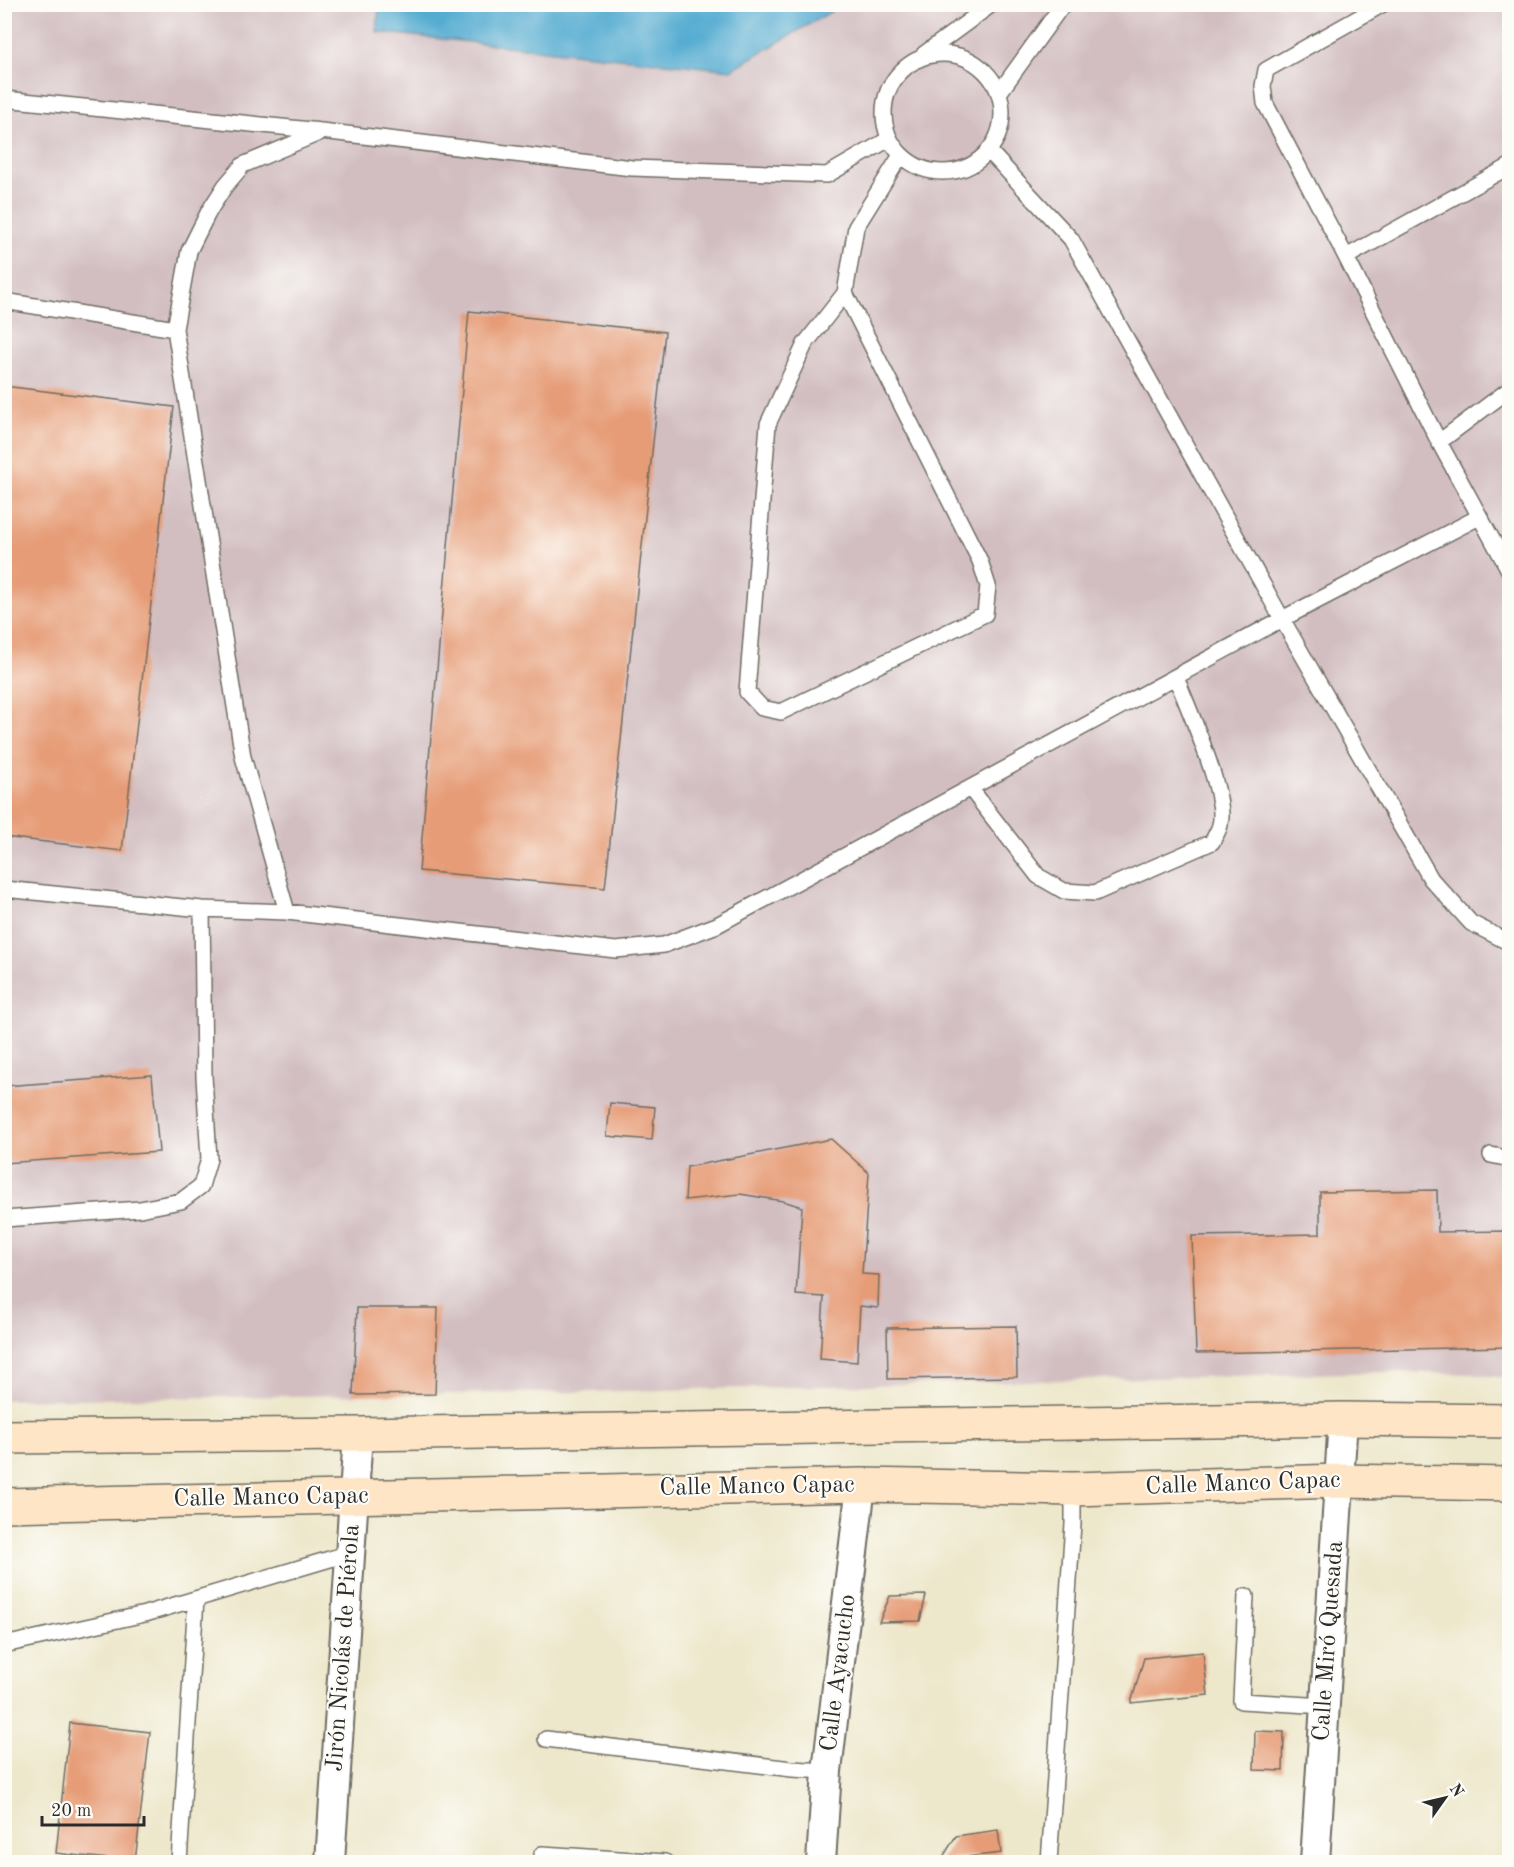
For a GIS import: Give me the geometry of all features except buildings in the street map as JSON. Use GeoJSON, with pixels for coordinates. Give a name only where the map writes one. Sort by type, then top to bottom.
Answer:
{"type":"FeatureCollection","features":[{"type":"Feature","properties":{"kind":"main road"},"geometry":{"type":"LineString","coordinates":[[4,1437],[1343,1419],[1509,1421]]}},
{"type":"Feature","properties":{"kind":"main road","name":"Calle Manco Capac"},"geometry":{"type":"LineString","coordinates":[[4,1505],[861,1485],[1073,1489],[1340,1481],[1509,1484]]}},
{"type":"Feature","properties":{"kind":"street","name":"Calle Miró Quesada"},"geometry":{"type":"LineString","coordinates":[[1315,1863],[1343,1419]]}},
{"type":"Feature","properties":{"kind":"street","name":"Jirón Nicolás de Piérola"},"geometry":{"type":"LineString","coordinates":[[330,1863],[358,1434]]}},
{"type":"Feature","properties":{"kind":"street","name":"Calle Ayacucho"},"geometry":{"type":"LineString","coordinates":[[821,1863],[827,1771],[861,1485]]}},
{"type":"Feature","properties":{"kind":"lane"},"geometry":{"type":"LineString","coordinates":[[918,59],[938,54],[957,55],[975,63],[990,76],[999,93],[1002,113],[999,134],[989,151],[974,164],[956,172],[926,170],[917,167],[901,155],[890,139],[884,121],[884,102],[891,84],[902,69],[992,4]]}},
{"type":"Feature","properties":{"kind":"lane"},"geometry":{"type":"LineString","coordinates":[[999,93],[1063,4]]}},
{"type":"Feature","properties":{"kind":"lane"},"geometry":{"type":"LineString","coordinates":[[1383,4],[1266,70],[1263,86],[1265,103],[1439,442],[1509,572]]}},
{"type":"Feature","properties":{"kind":"lane"},"geometry":{"type":"LineString","coordinates":[[4,99],[321,131],[632,168],[827,175],[890,139]]}},
{"type":"Feature","properties":{"kind":"lane"},"geometry":{"type":"LineString","coordinates":[[287,912],[243,757],[175,329],[189,251],[209,211],[225,186],[243,165],[321,131]]}},
{"type":"Feature","properties":{"kind":"lane"},"geometry":{"type":"LineString","coordinates":[[989,151],[1071,239],[1282,620],[1431,879],[1471,923],[1509,943]]}},
{"type":"Feature","properties":{"kind":"lane"},"geometry":{"type":"LineString","coordinates":[[845,293],[980,561],[988,586],[985,614],[781,712],[762,708],[747,692],[768,424],[805,344],[845,293],[856,227],[901,155]]}},
{"type":"Feature","properties":{"kind":"lane"},"geometry":{"type":"LineString","coordinates":[[1346,257],[1509,166]]}},
{"type":"Feature","properties":{"kind":"lane"},"geometry":{"type":"LineString","coordinates":[[4,301],[175,329]]}},
{"type":"Feature","properties":{"kind":"lane"},"geometry":{"type":"LineString","coordinates":[[1439,442],[1509,389]]}},
{"type":"Feature","properties":{"kind":"lane"},"geometry":{"type":"LineString","coordinates":[[4,889],[202,909],[287,912],[616,950],[664,945],[717,925],[1282,620],[1479,517]]}},
{"type":"Feature","properties":{"kind":"lane"},"geometry":{"type":"LineString","coordinates":[[970,788],[1038,876],[1064,891],[1095,893],[1212,842],[1221,824],[1217,784],[1176,677]]}},
{"type":"Feature","properties":{"kind":"lane"},"geometry":{"type":"LineString","coordinates":[[4,1219],[140,1209],[181,1201],[201,1186],[209,1160],[204,1076],[202,909]]}},
{"type":"Feature","properties":{"kind":"lane"},"geometry":{"type":"LineString","coordinates":[[1491,1155],[1509,1159]]}},
{"type":"Feature","properties":{"kind":"lane"},"geometry":{"type":"LineString","coordinates":[[1049,1863],[1072,1536],[1073,1489]]}},
{"type":"Feature","properties":{"kind":"lane"},"geometry":{"type":"LineString","coordinates":[[4,1645],[145,1614],[350,1553]]}},
{"type":"Feature","properties":{"kind":"lane"},"geometry":{"type":"LineString","coordinates":[[1246,1596],[1241,1701],[1325,1706]]}},
{"type":"Feature","properties":{"kind":"lane"},"geometry":{"type":"LineString","coordinates":[[179,1863],[196,1599]]}},
{"type":"Feature","properties":{"kind":"lane"},"geometry":{"type":"LineString","coordinates":[[546,1739],[792,1769],[827,1771]]}},
{"type":"Feature","properties":{"kind":"lane"},"geometry":{"type":"LineString","coordinates":[[543,1854],[664,1863]]}},
{"type":"Feature","properties":{"kind":"shaded area"},"geometry":{"type":"Polygon","coordinates":[[[4,5],[379,5],[377,32],[731,70],[842,5],[1509,5],[1509,1378],[1469,1374],[1395,1372],[585,1392],[5,1400],[4,5]]]}},
{"type":"Feature","properties":{"kind":"water"},"geometry":{"type":"Polygon","coordinates":[[[379,4],[842,5],[731,70],[377,32],[379,4]]]}}]}
